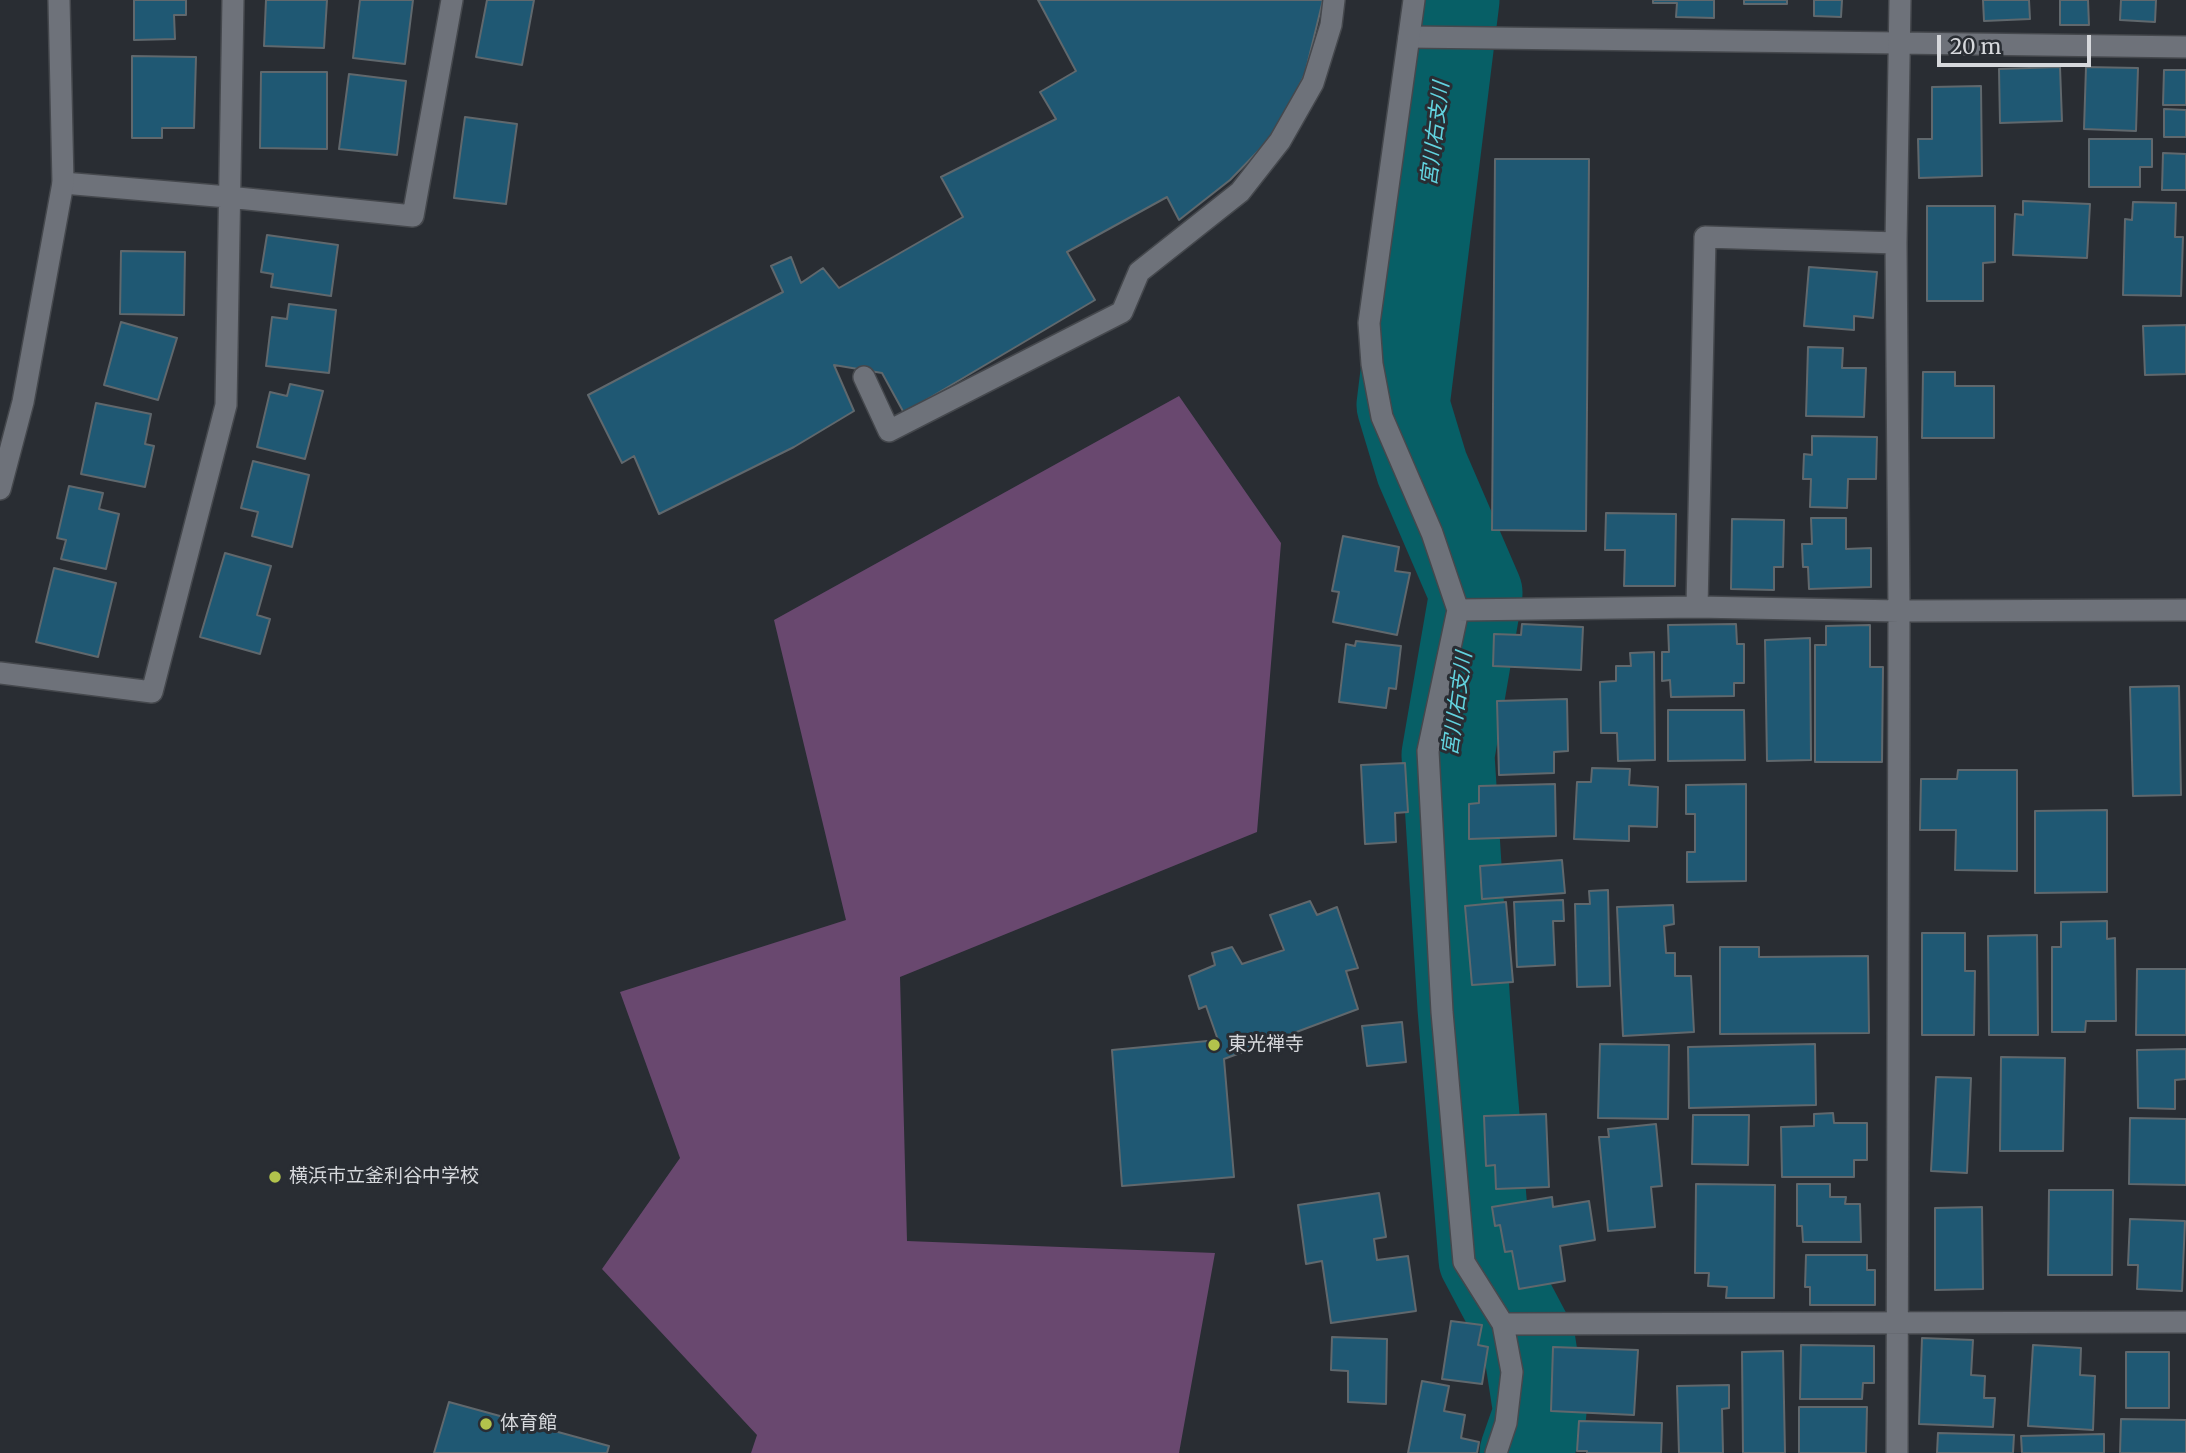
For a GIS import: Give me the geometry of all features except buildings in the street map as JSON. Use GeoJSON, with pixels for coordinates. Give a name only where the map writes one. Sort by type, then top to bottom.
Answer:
{"type":"FeatureCollection","features":[{"type":"Feature","properties":{"kind":"street"},"geometry":{"type":"LineString","coordinates":[[0,489],[23,402],[63,183],[59,0]]}},
{"type":"Feature","properties":{"kind":"street"},"geometry":{"type":"LineString","coordinates":[[0,673],[152,692],[226,405],[233,0]]}},
{"type":"Feature","properties":{"kind":"street"},"geometry":{"type":"LineString","coordinates":[[63,183],[413,216],[452,0]]}},
{"type":"Feature","properties":{"kind":"street"},"geometry":{"type":"LineString","coordinates":[[864,377],[889,430],[1122,312],[1139,271],[1240,192],[1280,141],[1313,83],[1331,25],[1334,0]]}},
{"type":"Feature","properties":{"kind":"street"},"geometry":{"type":"LineString","coordinates":[[1414,0],[1419,38],[1369,323],[1372,365],[1382,417],[1432,533],[1461,609],[1428,751],[1442,1012],[1464,1262],[1504,1324],[1512,1373],[1506,1423],[1496,1453]]}},
{"type":"Feature","properties":{"kind":"street"},"geometry":{"type":"LineString","coordinates":[[1897,1453],[1899,611],[1896,243],[1899,0]]}},
{"type":"Feature","properties":{"kind":"street"},"geometry":{"type":"LineString","coordinates":[[1419,38],[2186,47]]}},
{"type":"Feature","properties":{"kind":"street"},"geometry":{"type":"LineString","coordinates":[[1697,607],[1705,237],[1896,243]]}},
{"type":"Feature","properties":{"kind":"street"},"geometry":{"type":"LineString","coordinates":[[1461,609],[1697,607],[1899,611],[2186,610]]}},
{"type":"Feature","properties":{"kind":"street"},"geometry":{"type":"LineString","coordinates":[[1504,1324],[2186,1322]]}},
{"type":"Feature","properties":{"kind":"shaded area"},"geometry":{"type":"Polygon","coordinates":[[[1179,396],[1281,543],[1257,832],[900,977],[907,1241],[1215,1253],[1179,1453],[751,1453],[757,1435],[602,1269],[680,1158],[620,992],[846,920],[774,620],[1179,396]]]}},
{"type":"Feature","properties":{"kind":"waterway","name":"宮川右支川"},"geometry":{"type":"LineString","coordinates":[[1453,0],[1403,405],[1422,468],[1476,593],[1448,755],[1464,1008],[1485,1259],[1529,1342],[1540,1413],[1526,1453]]}},
{"type":"Feature","properties":{"kind":"place","name":"東光禅寺"},"geometry":{"type":"Point","coordinates":[1214,1045]}},
{"type":"Feature","properties":{"kind":"place","name":"横浜市立釜利谷中学校"},"geometry":{"type":"Point","coordinates":[275,1177]}},
{"type":"Feature","properties":{"kind":"place","name":"体育館"},"geometry":{"type":"Point","coordinates":[486,1424]}}]}
